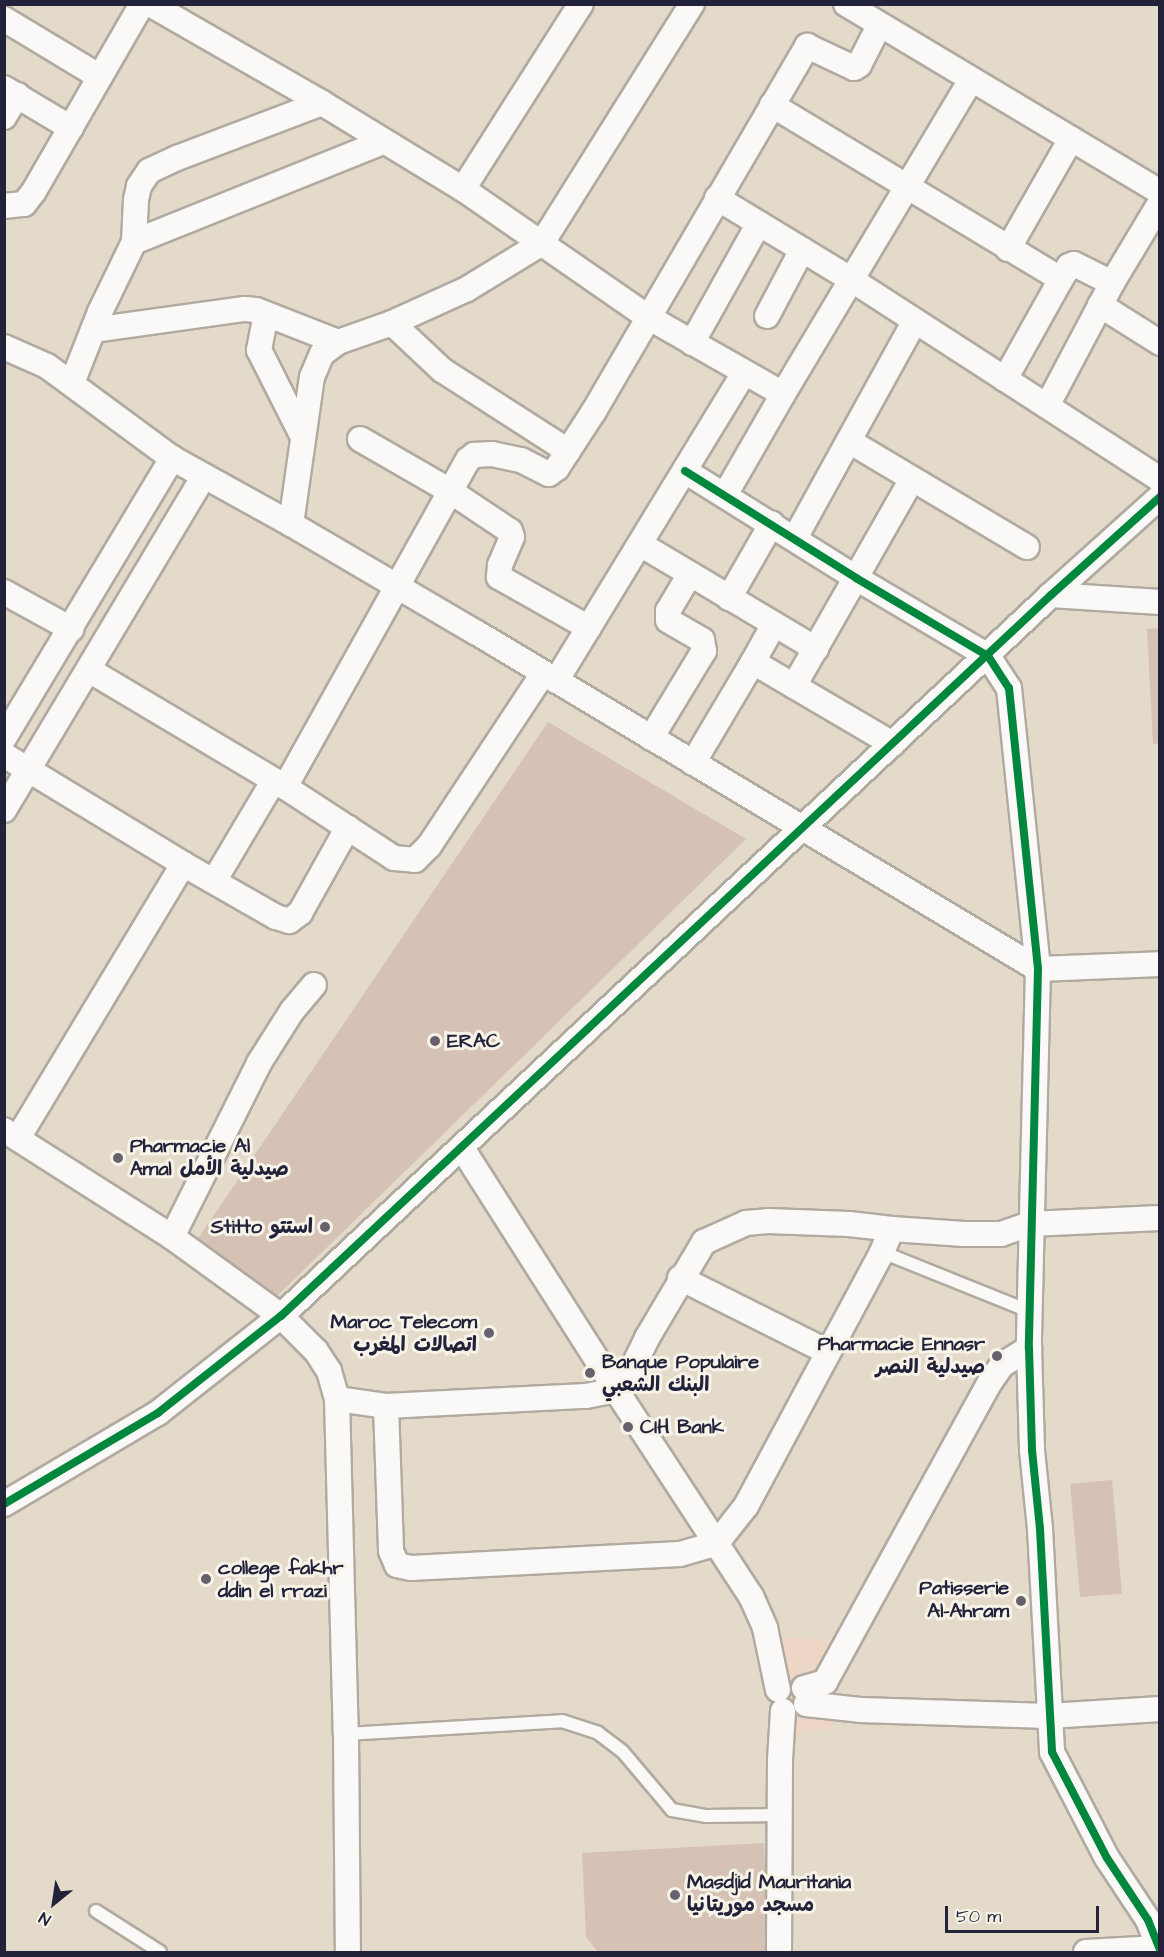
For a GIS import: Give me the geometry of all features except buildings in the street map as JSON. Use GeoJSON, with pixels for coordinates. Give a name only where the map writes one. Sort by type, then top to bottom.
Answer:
{"type":"FeatureCollection","features":[{"type":"Feature","properties":{"kind":"street"},"geometry":{"type":"LineString","coordinates":[[4,206],[18,206],[28,200],[142,4]]}},
{"type":"Feature","properties":{"kind":"street"},"geometry":{"type":"LineString","coordinates":[[150,4],[322,103],[463,189],[648,316],[783,394]]}},
{"type":"Feature","properties":{"kind":"street"},"geometry":{"type":"LineString","coordinates":[[463,189],[581,4]]}},
{"type":"Feature","properties":{"kind":"street"},"geometry":{"type":"LineString","coordinates":[[291,524],[312,377],[322,354],[338,342],[392,323],[467,289],[542,243],[692,4]]}},
{"type":"Feature","properties":{"kind":"street"},"geometry":{"type":"LineString","coordinates":[[846,4],[879,26],[1160,192]]}},
{"type":"Feature","properties":{"kind":"street"},"geometry":{"type":"LineString","coordinates":[[4,19],[100,77]]}},
{"type":"Feature","properties":{"kind":"street"},"geometry":{"type":"LineString","coordinates":[[214,881],[280,783],[397,587],[468,460],[474,455],[514,457],[549,474],[557,468],[807,46],[854,68],[859,65],[879,26]]}},
{"type":"Feature","properties":{"kind":"street"},"geometry":{"type":"LineString","coordinates":[[725,495],[971,80]]}},
{"type":"Feature","properties":{"kind":"street"},"geometry":{"type":"LineString","coordinates":[[4,117],[11,91],[71,128]]}},
{"type":"Feature","properties":{"kind":"street"},"geometry":{"type":"LineString","coordinates":[[72,383],[93,330],[134,242],[136,200],[139,186],[149,171],[177,158],[322,103]]}},
{"type":"Feature","properties":{"kind":"street"},"geometry":{"type":"LineString","coordinates":[[772,105],[1061,279]]}},
{"type":"Feature","properties":{"kind":"street"},"geometry":{"type":"LineString","coordinates":[[1008,249],[1071,139]]}},
{"type":"Feature","properties":{"kind":"street"},"geometry":{"type":"LineString","coordinates":[[134,242],[383,142]]}},
{"type":"Feature","properties":{"kind":"street"},"geometry":{"type":"LineString","coordinates":[[717,198],[852,280],[1160,479]]}},
{"type":"Feature","properties":{"kind":"street"},"geometry":{"type":"LineString","coordinates":[[1047,406],[1112,283],[1160,203]]}},
{"type":"Feature","properties":{"kind":"street"},"geometry":{"type":"LineString","coordinates":[[692,343],[759,223]]}},
{"type":"Feature","properties":{"kind":"street"},"geometry":{"type":"LineString","coordinates":[[767,316],[802,249]]}},
{"type":"Feature","properties":{"kind":"street"},"geometry":{"type":"LineString","coordinates":[[1005,379],[1069,266],[1074,264],[1112,283]]}},
{"type":"Feature","properties":{"kind":"street"},"geometry":{"type":"LineString","coordinates":[[1100,305],[1160,343]]}},
{"type":"Feature","properties":{"kind":"street"},"geometry":{"type":"LineString","coordinates":[[93,330],[245,309],[266,314],[338,342]]}},
{"type":"Feature","properties":{"kind":"street"},"geometry":{"type":"LineString","coordinates":[[266,314],[259,350],[303,437]]}},
{"type":"Feature","properties":{"kind":"street"},"geometry":{"type":"LineString","coordinates":[[795,538],[915,321]]}},
{"type":"Feature","properties":{"kind":"street"},"geometry":{"type":"LineString","coordinates":[[392,323],[442,370],[568,451]]}},
{"type":"Feature","properties":{"kind":"street"},"geometry":{"type":"LineString","coordinates":[[4,347],[47,366],[172,458],[291,524],[1038,969],[1160,964]]}},
{"type":"Feature","properties":{"kind":"street"},"geometry":{"type":"LineString","coordinates":[[89,670],[280,783],[394,858],[415,860],[429,846],[549,678],[589,628],[744,373]]}},
{"type":"Feature","properties":{"kind":"street"},"geometry":{"type":"LineString","coordinates":[[360,439],[450,491],[512,534],[500,565],[499,577],[589,628]]}},
{"type":"Feature","properties":{"kind":"street"},"geometry":{"type":"LineString","coordinates":[[849,441],[1027,547]]}},
{"type":"Feature","properties":{"kind":"street"},"geometry":{"type":"LineString","coordinates":[[4,738],[172,458]]}},
{"type":"Feature","properties":{"kind":"street"},"geometry":{"type":"LineString","coordinates":[[686,471],[772,523],[856,578],[988,656],[1005,678],[1011,700],[1038,969],[1030,1224],[1032,1312],[1029,1348],[1032,1450],[1040,1529],[1048,1716],[1052,1752],[1068,1787],[1107,1858],[1154,1919],[1159,1949],[1086,1953]]}},
{"type":"Feature","properties":{"kind":"street"},"geometry":{"type":"LineString","coordinates":[[4,810],[204,476]]}},
{"type":"Feature","properties":{"kind":"street"},"geometry":{"type":"LineString","coordinates":[[794,686],[912,479]]}},
{"type":"Feature","properties":{"kind":"street"},"geometry":{"type":"LineString","coordinates":[[4,1504],[158,1413],[281,1316],[1051,595],[1160,497]]}},
{"type":"Feature","properties":{"kind":"street"},"geometry":{"type":"LineString","coordinates":[[729,597],[772,523]]}},
{"type":"Feature","properties":{"kind":"street"},"geometry":{"type":"LineString","coordinates":[[640,544],[816,649]]}},
{"type":"Feature","properties":{"kind":"street"},"geometry":{"type":"LineString","coordinates":[[651,738],[704,651],[702,640],[668,620],[668,611],[690,574]]}},
{"type":"Feature","properties":{"kind":"street"},"geometry":{"type":"LineString","coordinates":[[4,592],[71,629]]}},
{"type":"Feature","properties":{"kind":"street"},"geometry":{"type":"LineString","coordinates":[[1051,595],[1160,602]]}},
{"type":"Feature","properties":{"kind":"street"},"geometry":{"type":"LineString","coordinates":[[693,763],[774,624]]}},
{"type":"Feature","properties":{"kind":"street"},"geometry":{"type":"LineString","coordinates":[[753,662],[893,744]]}},
{"type":"Feature","properties":{"kind":"street"},"geometry":{"type":"LineString","coordinates":[[4,754],[183,864],[276,917],[289,921],[300,913],[348,827]]}},
{"type":"Feature","properties":{"kind":"street"},"geometry":{"type":"LineString","coordinates":[[183,864],[11,1133],[172,1237],[281,1316],[315,1351],[328,1371],[337,1400],[346,1734],[348,1953]]}},
{"type":"Feature","properties":{"kind":"street"},"geometry":{"type":"LineString","coordinates":[[172,1237],[259,1063],[292,1011],[314,986]]}},
{"type":"Feature","properties":{"kind":"street"},"geometry":{"type":"LineString","coordinates":[[462,1148],[751,1596],[765,1628],[781,1701]]}},
{"type":"Feature","properties":{"kind":"street"},"geometry":{"type":"LineString","coordinates":[[337,1400],[387,1407],[586,1396],[616,1390],[631,1371],[681,1278],[704,1242],[726,1230],[746,1223],[812,1222],[964,1234],[1001,1234],[1030,1224],[1160,1218]]}},
{"type":"Feature","properties":{"kind":"street"},"geometry":{"type":"LineString","coordinates":[[387,1407],[391,1551],[396,1565],[411,1568],[600,1560],[680,1554],[716,1544],[746,1506],[882,1252],[892,1229]]}},
{"type":"Feature","properties":{"kind":"street"},"geometry":{"type":"LineString","coordinates":[[681,1278],[828,1352]]}},
{"type":"Feature","properties":{"kind":"street"},"geometry":{"type":"LineString","coordinates":[[805,1696],[825,1682],[990,1382],[1002,1365],[1029,1348]]}},
{"type":"Feature","properties":{"kind":"street"},"geometry":{"type":"LineString","coordinates":[[778,1953],[781,1701],[784,1684],[792,1682],[805,1696],[860,1710],[1048,1716],[1160,1709]]}},
{"type":"Feature","properties":{"kind":"lane"},"geometry":{"type":"LineString","coordinates":[[882,1252],[1032,1312]]}},
{"type":"Feature","properties":{"kind":"lane"},"geometry":{"type":"LineString","coordinates":[[346,1734],[562,1721],[598,1733],[623,1752],[672,1810],[683,1814],[706,1816],[780,1815]]}},
{"type":"Feature","properties":{"kind":"lane"},"geometry":{"type":"LineString","coordinates":[[96,1911],[160,1953]]}},
{"type":"Feature","properties":{"kind":"shaded area"},"geometry":{"type":"Polygon","coordinates":[[[767,1637],[846,1640],[827,1672],[833,1728],[781,1738],[767,1637]]]}},
{"type":"Feature","properties":{"kind":"cycle path"},"geometry":{"type":"LineString","coordinates":[[685,471],[856,578],[988,656],[1009,688],[1038,969],[1029,1348],[1032,1450],[1040,1529],[1052,1752],[1107,1858],[1148,1920],[1160,1950]]}},
{"type":"Feature","properties":{"kind":"cycle path"},"geometry":{"type":"LineString","coordinates":[[4,1504],[158,1413],[281,1316],[1051,595],[1160,497]]}},
{"type":"Feature","properties":{"kind":"place","name":"ERAC"},"geometry":{"type":"Point","coordinates":[435,1041]}},
{"type":"Feature","properties":{"kind":"place","name":"Pharmacie Al Amal صيدلية الأمل"},"geometry":{"type":"Point","coordinates":[118,1158]}},
{"type":"Feature","properties":{"kind":"place","name":"Stitto استتو"},"geometry":{"type":"Point","coordinates":[325,1227]}},
{"type":"Feature","properties":{"kind":"place","name":"Maroc Telecom اتصالات المغرب"},"geometry":{"type":"Point","coordinates":[489,1333]}},
{"type":"Feature","properties":{"kind":"place","name":"Pharmacie Ennasr صيدلية النصر"},"geometry":{"type":"Point","coordinates":[997,1356]}},
{"type":"Feature","properties":{"kind":"place","name":"Banque Populaire البنك الشعبي"},"geometry":{"type":"Point","coordinates":[590,1373]}},
{"type":"Feature","properties":{"kind":"place","name":"CIH Bank"},"geometry":{"type":"Point","coordinates":[628,1427]}},
{"type":"Feature","properties":{"kind":"place","name":"college fakhr ddin el rrazi"},"geometry":{"type":"Point","coordinates":[206,1579]}},
{"type":"Feature","properties":{"kind":"place","name":"Patisserie Al-Ahram"},"geometry":{"type":"Point","coordinates":[1021,1601]}},
{"type":"Feature","properties":{"kind":"place","name":"Masdjid Mauritania مسجد موريتانيا"},"geometry":{"type":"Point","coordinates":[675,1895]}}]}
